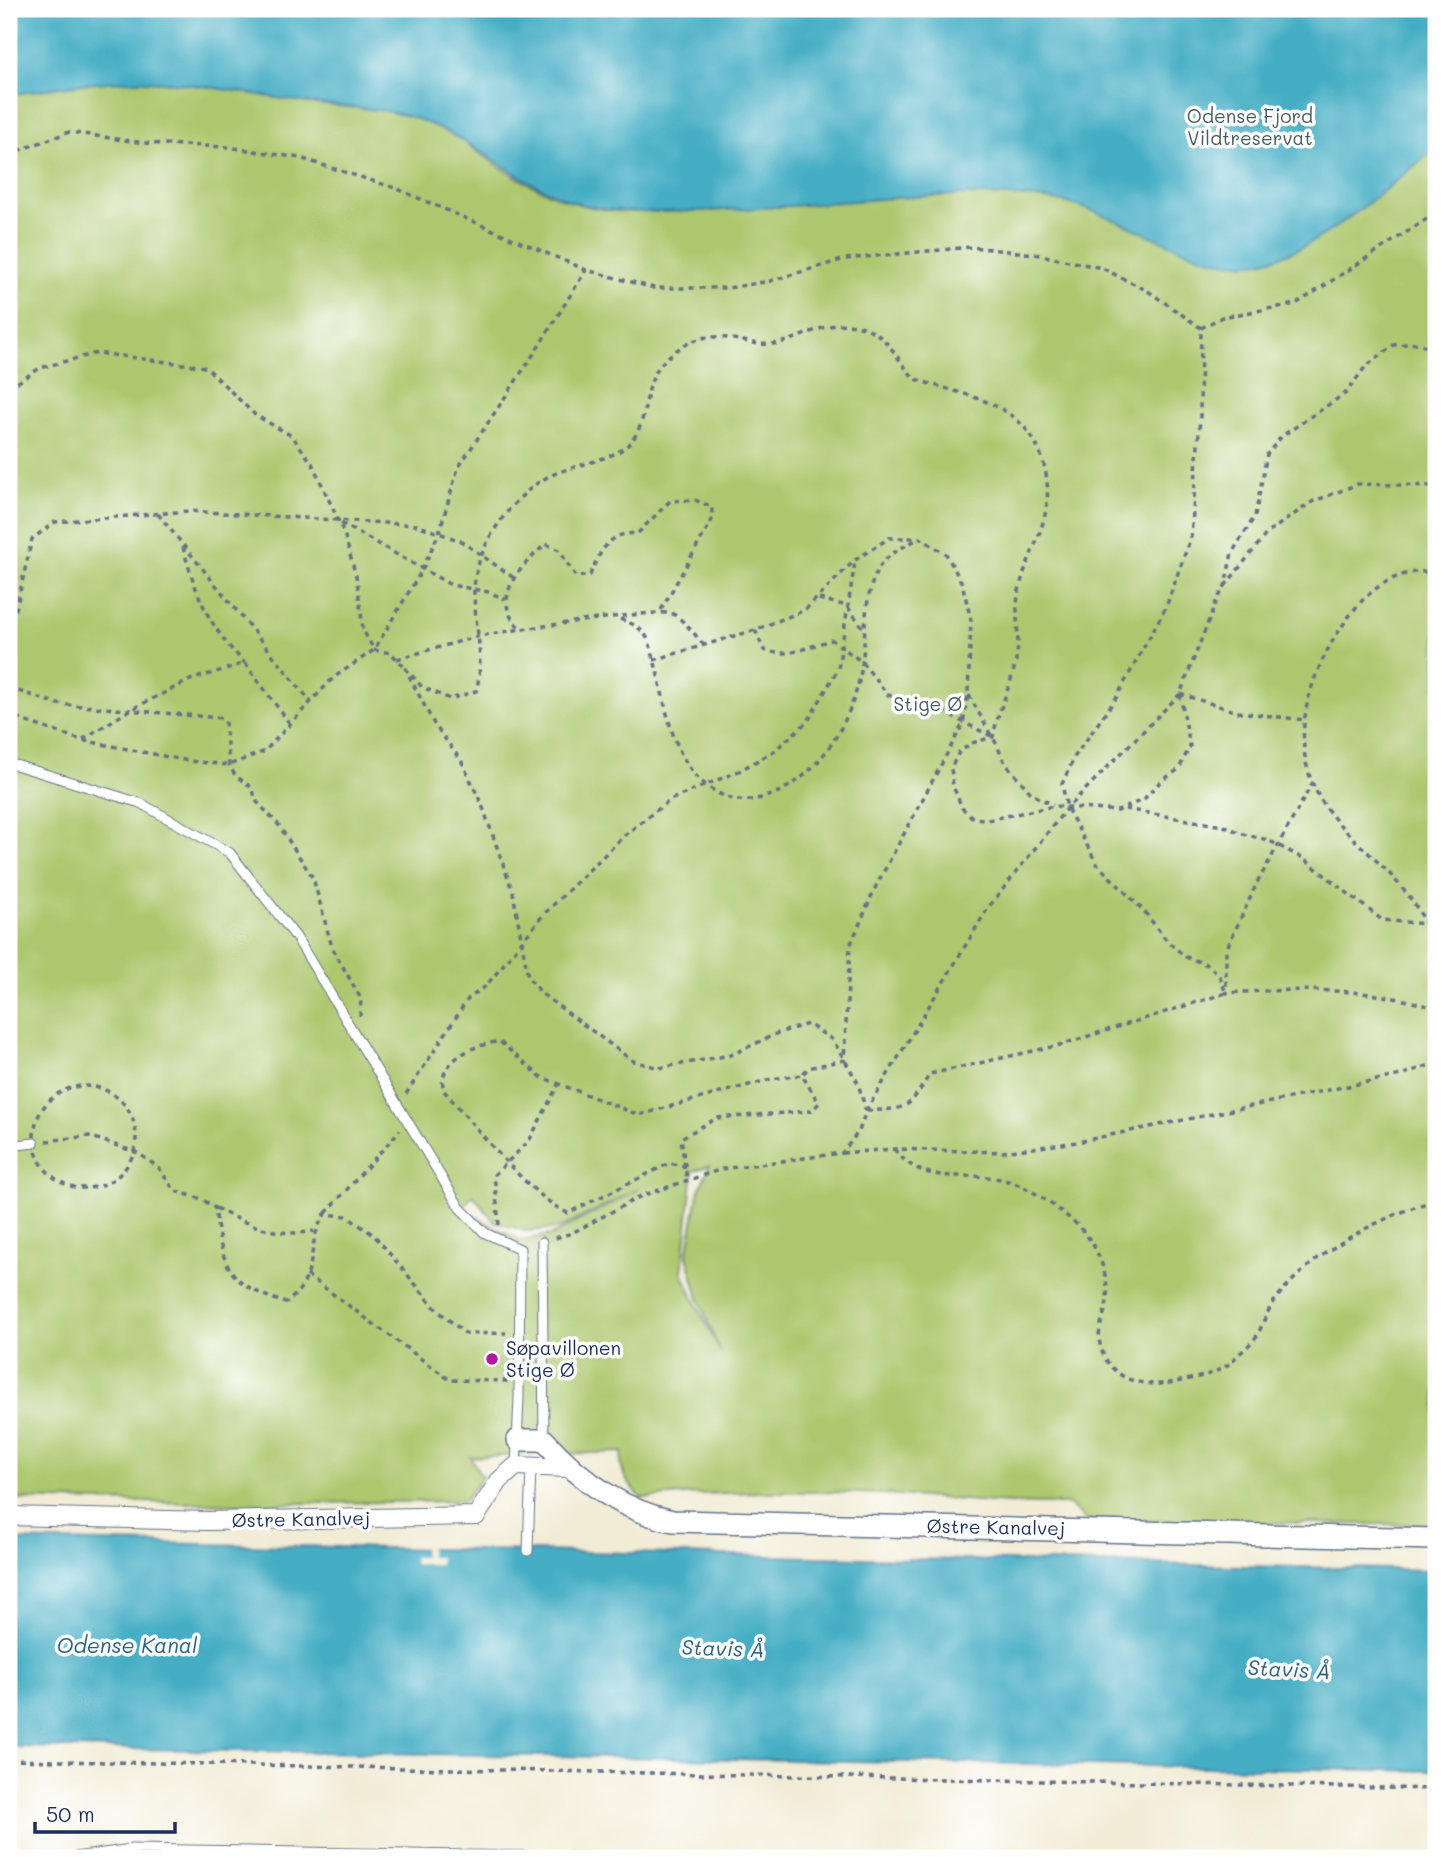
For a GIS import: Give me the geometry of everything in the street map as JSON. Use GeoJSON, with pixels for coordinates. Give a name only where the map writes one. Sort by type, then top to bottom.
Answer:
{"type":"FeatureCollection","features":[{"type":"Feature","properties":{"kind":"street"},"geometry":{"type":"LineString","coordinates":[[518,1440],[544,1440]]}},
{"type":"Feature","properties":{"kind":"street","name":"Østre Kanalvej"},"geometry":{"type":"LineString","coordinates":[[544,1440],[569,1468],[620,1504],[673,1521],[1436,1539]]}},
{"type":"Feature","properties":{"kind":"street"},"geometry":{"type":"LineString","coordinates":[[523,1466],[569,1468]]}},
{"type":"Feature","properties":{"kind":"street","name":"Østre Kanalvej"},"geometry":{"type":"LineString","coordinates":[[9,1516],[208,1521],[476,1516],[499,1481],[523,1466]]}},
{"type":"Feature","properties":{"kind":"lane"},"geometry":{"type":"LineString","coordinates":[[9,763],[140,803],[230,853],[296,937],[460,1208],[485,1233],[520,1249],[518,1440],[523,1466],[528,1550]]}},
{"type":"Feature","properties":{"kind":"lane"},"geometry":{"type":"LineString","coordinates":[[9,1146],[34,1143]]}},
{"type":"Feature","properties":{"kind":"lane"},"geometry":{"type":"LineString","coordinates":[[542,1242],[544,1440]]}},
{"type":"Feature","properties":{"kind":"lane"},"geometry":{"type":"LineString","coordinates":[[69,1858],[131,1849],[635,1858]]}},
{"type":"Feature","properties":{"kind":"path"},"geometry":{"type":"LineString","coordinates":[[9,154],[69,132],[144,142],[227,147],[300,158],[395,188],[586,270],[654,288],[728,288],[769,281],[845,260],[971,247],[1035,254],[1102,268],[1148,291],[1201,328]]}},
{"type":"Feature","properties":{"kind":"path"},"geometry":{"type":"LineString","coordinates":[[1201,328],[1222,317],[1296,304],[1436,213]]}},
{"type":"Feature","properties":{"kind":"path"},"geometry":{"type":"LineString","coordinates":[[9,712],[24,721],[81,740],[130,751],[229,765],[265,751],[333,678],[374,650],[422,570],[439,533],[458,468],[586,270]]}},
{"type":"Feature","properties":{"kind":"path"},"geometry":{"type":"LineString","coordinates":[[374,650],[391,653],[422,687],[450,699],[476,691],[480,677],[474,592],[483,554],[506,513],[538,482],[629,444],[643,421],[648,393],[658,368],[676,350],[701,338],[779,343],[832,325],[864,327],[883,337],[916,380],[998,406],[1020,421],[1038,444],[1046,475],[1048,503],[1044,526],[1019,591],[1017,655],[993,737]]}},
{"type":"Feature","properties":{"kind":"path"},"geometry":{"type":"LineString","coordinates":[[1201,328],[1200,418],[1191,537],[1166,607],[1116,698],[1075,756],[1062,783],[1067,808],[1097,864],[1144,911],[1167,941],[1186,957],[1208,965],[1220,977],[1226,993]]}},
{"type":"Feature","properties":{"kind":"path"},"geometry":{"type":"LineString","coordinates":[[1225,586],[1232,553],[1259,507],[1263,463],[1273,444],[1346,393],[1366,366],[1394,345],[1419,343],[1436,352]]}},
{"type":"Feature","properties":{"kind":"path"},"geometry":{"type":"LineString","coordinates":[[9,388],[40,368],[97,353],[206,367],[255,415],[292,436],[312,463],[344,533],[357,580],[363,630],[374,650]]}},
{"type":"Feature","properties":{"kind":"path"},"geometry":{"type":"LineString","coordinates":[[842,1153],[859,1131],[866,1111],[988,908],[1067,808],[1181,694],[1216,602],[1225,586],[1267,533],[1312,502],[1358,484],[1436,486]]}},
{"type":"Feature","properties":{"kind":"path"},"geometry":{"type":"LineString","coordinates":[[521,629],[510,619],[505,599],[514,578],[547,544],[559,550],[576,578],[590,575],[607,543],[625,532],[637,534],[670,501],[695,500],[712,507],[712,520],[661,610]]}},
{"type":"Feature","properties":{"kind":"path"},"geometry":{"type":"LineString","coordinates":[[9,618],[16,609],[32,538],[55,522],[189,512],[417,526],[439,533],[483,554],[514,578]]}},
{"type":"Feature","properties":{"kind":"path"},"geometry":{"type":"LineString","coordinates":[[158,514],[311,702]]}},
{"type":"Feature","properties":{"kind":"path"},"geometry":{"type":"LineString","coordinates":[[338,521],[451,585],[474,592],[489,592],[505,599]]}},
{"type":"Feature","properties":{"kind":"path"},"geometry":{"type":"LineString","coordinates":[[654,660],[755,630],[805,610],[855,560],[889,538],[920,538],[946,554],[962,583],[971,621],[968,693],[963,724],[876,886],[850,946],[844,1060]]}},
{"type":"Feature","properties":{"kind":"path"},"geometry":{"type":"LineString","coordinates":[[618,619],[635,625],[647,638],[682,755],[696,777],[727,800],[754,801],[781,791],[808,772],[833,741],[849,710],[862,662],[864,629],[877,570],[892,553],[920,538]]}},
{"type":"Feature","properties":{"kind":"path"},"geometry":{"type":"LineString","coordinates":[[182,544],[195,592],[222,641],[245,663],[290,724]]}},
{"type":"Feature","properties":{"kind":"path"},"geometry":{"type":"LineString","coordinates":[[399,1104],[468,999],[486,986],[544,914],[626,834],[670,800],[774,751],[808,722],[838,669],[855,560]]}},
{"type":"Feature","properties":{"kind":"path"},"geometry":{"type":"LineString","coordinates":[[1436,574],[1425,571],[1385,580],[1360,603],[1334,635],[1317,665],[1305,720],[1306,761],[1317,793],[1363,851],[1401,886],[1436,942]]}},
{"type":"Feature","properties":{"kind":"path"},"geometry":{"type":"LineString","coordinates":[[818,599],[847,606],[864,629]]}},
{"type":"Feature","properties":{"kind":"path"},"geometry":{"type":"LineString","coordinates":[[397,659],[479,636],[618,619],[661,610],[674,615],[704,645]]}},
{"type":"Feature","properties":{"kind":"path"},"geometry":{"type":"LineString","coordinates":[[755,630],[764,650],[776,655],[800,653],[813,645],[832,640],[862,662],[888,695],[907,697],[924,709],[935,708],[993,737]]}},
{"type":"Feature","properties":{"kind":"path"},"geometry":{"type":"LineString","coordinates":[[81,740],[130,709],[190,680],[245,663]]}},
{"type":"Feature","properties":{"kind":"path"},"geometry":{"type":"LineString","coordinates":[[405,668],[417,696],[462,762],[482,805],[513,892],[528,977],[542,994],[633,1060],[659,1068],[731,1055],[778,1032],[808,1024],[833,1040],[858,1083],[866,1111]]}},
{"type":"Feature","properties":{"kind":"path"},"geometry":{"type":"LineString","coordinates":[[9,688],[58,704],[221,718],[225,723],[229,765],[235,775],[252,788],[257,802],[278,824],[313,878],[332,947],[361,999],[363,1046]]}},
{"type":"Feature","properties":{"kind":"path"},"geometry":{"type":"LineString","coordinates":[[968,693],[1005,763],[1032,793],[1054,806]]}},
{"type":"Feature","properties":{"kind":"path"},"geometry":{"type":"LineString","coordinates":[[1181,694],[1238,712],[1305,720]]}},
{"type":"Feature","properties":{"kind":"path"},"geometry":{"type":"LineString","coordinates":[[1123,809],[1144,799],[1160,782],[1179,769],[1189,746],[1181,694]]}},
{"type":"Feature","properties":{"kind":"path"},"geometry":{"type":"LineString","coordinates":[[993,737],[972,743],[959,752],[951,768],[953,786],[962,808],[972,817],[987,820],[1054,806],[1123,809],[1228,827],[1279,845],[1304,859],[1382,920],[1427,924]]}},
{"type":"Feature","properties":{"kind":"path"},"geometry":{"type":"LineString","coordinates":[[1226,993],[1226,950],[1255,885],[1313,782]]}},
{"type":"Feature","properties":{"kind":"path"},"geometry":{"type":"LineString","coordinates":[[866,1111],[902,1109],[915,1101],[930,1074],[1060,1045],[1226,993],[1349,992],[1412,1001],[1436,1009]]}},
{"type":"Feature","properties":{"kind":"path"},"geometry":{"type":"LineString","coordinates":[[686,1167],[670,1163],[568,1213],[547,1200],[507,1161],[444,1091],[440,1080],[445,1068],[469,1052],[490,1042],[500,1042],[541,1077],[639,1115],[771,1079],[802,1075],[808,1068],[844,1060]]}},
{"type":"Feature","properties":{"kind":"path"},"geometry":{"type":"LineString","coordinates":[[542,1242],[572,1234],[641,1196],[722,1169],[894,1149],[1003,1152],[1077,1142],[1401,1075],[1436,1063]]}},
{"type":"Feature","properties":{"kind":"path"},"geometry":{"type":"LineString","coordinates":[[687,1180],[681,1138],[717,1118],[811,1111],[817,1108],[817,1096],[802,1075]]}},
{"type":"Feature","properties":{"kind":"path"},"geometry":{"type":"LineString","coordinates":[[501,1240],[494,1175],[529,1141],[558,1085]]}},
{"type":"Feature","properties":{"kind":"path"},"geometry":{"type":"LineString","coordinates":[[90,1086],[108,1091],[128,1109],[135,1127],[134,1152],[125,1169],[111,1181],[95,1188],[77,1188],[62,1183],[48,1173],[38,1158],[34,1143],[35,1123],[49,1100],[72,1087],[90,1086]]}},
{"type":"Feature","properties":{"kind":"path"},"geometry":{"type":"LineString","coordinates":[[215,1208],[221,1254],[232,1274],[259,1294],[286,1303],[303,1290],[314,1252],[314,1231],[325,1214],[409,1122]]}},
{"type":"Feature","properties":{"kind":"path"},"geometry":{"type":"LineString","coordinates":[[34,1143],[89,1136],[134,1152],[159,1168],[175,1191],[202,1199],[215,1208],[277,1232],[293,1235],[314,1231]]}},
{"type":"Feature","properties":{"kind":"path"},"geometry":{"type":"LineString","coordinates":[[894,1149],[905,1164],[925,1175],[1009,1181],[1033,1191],[1077,1224],[1098,1254],[1107,1281],[1100,1344],[1114,1370],[1135,1383],[1155,1386],[1196,1378],[1230,1364],[1258,1334],[1264,1315],[1280,1293],[1322,1257],[1376,1222],[1436,1200]]}},
{"type":"Feature","properties":{"kind":"path"},"geometry":{"type":"LineString","coordinates":[[325,1214],[346,1216],[374,1235],[437,1310],[466,1334],[520,1332]]}},
{"type":"Feature","properties":{"kind":"path"},"geometry":{"type":"LineString","coordinates":[[307,1275],[450,1380],[520,1382]]}},
{"type":"Feature","properties":{"kind":"path"},"geometry":{"type":"LineString","coordinates":[[9,1760],[1436,1789]]}},
{"type":"Feature","properties":{"kind":"path"},"geometry":{"type":"LineString","coordinates":[[1347,1858],[1351,1854],[1436,1856]]}},
{"type":"Feature","properties":{"kind":"green space","name":"Stige Ø"},"geometry":{"type":"Polygon","coordinates":[[[9,9],[1436,9],[1436,1525],[1085,1520],[1069,1504],[882,1494],[731,1493],[641,1498],[623,1471],[623,1452],[470,1457],[482,1477],[464,1501],[234,1504],[9,1499],[9,9]],[[467,144],[544,191],[578,204],[619,211],[731,210],[930,194],[1010,196],[467,144]],[[1389,184],[1121,220],[1196,253],[1244,261],[1269,258],[1295,250],[1322,236],[1389,184]],[[710,1165],[693,1171],[682,1273],[720,1352],[699,1298],[687,1255],[699,1190],[710,1165]],[[639,1189],[560,1228],[526,1231],[495,1222],[473,1195],[461,1209],[520,1240],[552,1235],[639,1189]]]}},
{"type":"Feature","properties":{"kind":"green space"},"geometry":{"type":"Polygon","coordinates":[[[1290,1854],[1290,1858],[1178,1858],[1290,1854]]]}},
{"type":"Feature","properties":{"kind":"water","name":"Odense Fjord Vildtreservat"},"geometry":{"type":"Polygon","coordinates":[[[9,9],[1436,9],[1436,149],[1330,231],[1307,245],[1260,262],[1235,263],[1209,258],[1099,213],[1046,199],[959,195],[742,209],[620,211],[571,201],[549,192],[448,133],[413,118],[383,111],[308,103],[185,84],[144,81],[93,83],[9,95],[9,9]]]}},
{"type":"Feature","properties":{"kind":"water","name":"Odense Kanal"},"geometry":{"type":"Polygon","coordinates":[[[9,1540],[1436,1570],[1436,1771],[9,1747],[9,1540]]]}},
{"type":"Feature","properties":{"kind":"pier"},"geometry":{"type":"Polygon","coordinates":[[[423,1545],[429,1545],[430,1557],[440,1557],[440,1564],[414,1564],[413,1557],[424,1557],[423,1545]]]}},
{"type":"Feature","properties":{"kind":"place","name":"Søpavillonen Stige Ø"},"geometry":{"type":"Point","coordinates":[492,1359]}},
{"type":"Feature","properties":{"kind":"water label","name":"Stavis Å"},"geometry":{"type":"Point","coordinates":[723,1649]}},
{"type":"Feature","properties":{"kind":"water label","name":"Stavis Å"},"geometry":{"type":"Point","coordinates":[1289,1670]}}]}
